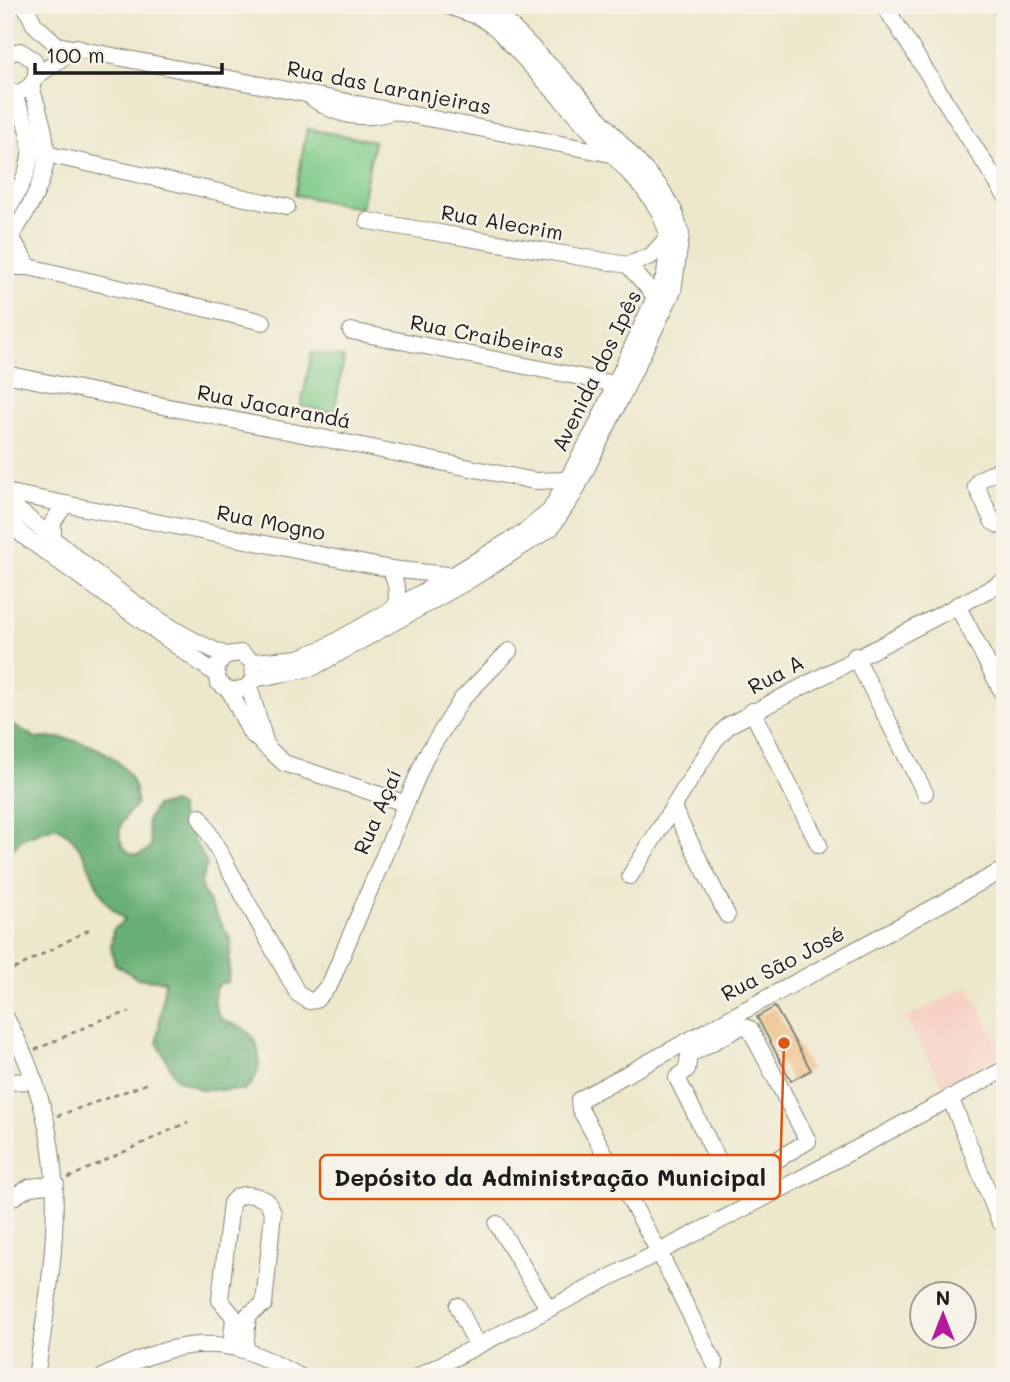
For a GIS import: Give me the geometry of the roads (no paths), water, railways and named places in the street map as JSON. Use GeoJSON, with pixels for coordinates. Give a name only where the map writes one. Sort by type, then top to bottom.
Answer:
{"type":"FeatureCollection","features":[{"type":"Feature","properties":{"kind":"street"},"geometry":{"type":"LineString","coordinates":[[445,5],[480,17],[497,29],[659,211],[669,236],[651,256],[628,265],[656,297]]}},
{"type":"Feature","properties":{"kind":"street","name":"Avenida dos Ipês"},"geometry":{"type":"LineString","coordinates":[[230,691],[252,676],[396,615],[527,545],[551,528],[561,515],[673,291],[681,234],[674,211],[660,187],[585,102],[501,16],[484,5]]}},
{"type":"Feature","properties":{"kind":"street"},"geometry":{"type":"LineString","coordinates":[[884,5],[1005,195]]}},
{"type":"Feature","properties":{"kind":"street"},"geometry":{"type":"LineString","coordinates":[[999,5],[1005,15]]}},
{"type":"Feature","properties":{"kind":"street"},"geometry":{"type":"LineString","coordinates":[[29,268],[8,241],[28,207],[44,169],[46,154],[34,81],[34,60],[14,51],[30,15],[57,45]]}},
{"type":"Feature","properties":{"kind":"street","name":"Rua das Laranjeiras"},"geometry":{"type":"LineString","coordinates":[[14,51],[57,45],[77,47],[610,154],[631,152]]}},
{"type":"Feature","properties":{"kind":"street"},"geometry":{"type":"LineString","coordinates":[[8,90],[19,92],[77,47]]}},
{"type":"Feature","properties":{"kind":"street"},"geometry":{"type":"LineString","coordinates":[[5,214],[25,182],[31,160],[28,126],[8,90]]}},
{"type":"Feature","properties":{"kind":"street"},"geometry":{"type":"LineString","coordinates":[[548,141],[564,133],[577,120],[585,102]]}},
{"type":"Feature","properties":{"kind":"street"},"geometry":{"type":"LineString","coordinates":[[46,154],[287,207]]}},
{"type":"Feature","properties":{"kind":"street","name":"Rua Alecrim"},"geometry":{"type":"LineString","coordinates":[[368,221],[628,265]]}},
{"type":"Feature","properties":{"kind":"street","name":"Avenida dos Ipês"},"geometry":{"type":"LineString","coordinates":[[461,578],[550,511],[656,297],[665,275],[669,236]]}},
{"type":"Feature","properties":{"kind":"street"},"geometry":{"type":"LineString","coordinates":[[5,267],[29,268],[263,322]]}},
{"type":"Feature","properties":{"kind":"street","name":"Rua Craibeiras"},"geometry":{"type":"LineString","coordinates":[[351,331],[615,384]]}},
{"type":"Feature","properties":{"kind":"street","name":"Rua Jacarandá"},"geometry":{"type":"LineString","coordinates":[[5,374],[535,481],[566,480]]}},
{"type":"Feature","properties":{"kind":"street"},"geometry":{"type":"LineString","coordinates":[[1005,467],[979,480],[976,486],[993,522],[1005,528]]}},
{"type":"Feature","properties":{"kind":"street"},"geometry":{"type":"LineString","coordinates":[[535,481],[550,511]]}},
{"type":"Feature","properties":{"kind":"street","name":"Avenida dos Ipês"},"geometry":{"type":"LineString","coordinates":[[5,494],[53,538],[186,636],[226,655],[241,653],[252,676]]}},
{"type":"Feature","properties":{"kind":"street","name":"Rua Mogno"},"geometry":{"type":"LineString","coordinates":[[5,494],[391,569],[461,578]]}},
{"type":"Feature","properties":{"kind":"street"},"geometry":{"type":"LineString","coordinates":[[53,538],[53,522],[65,504]]}},
{"type":"Feature","properties":{"kind":"street"},"geometry":{"type":"LineString","coordinates":[[5,519],[25,537],[216,674]]}},
{"type":"Feature","properties":{"kind":"street"},"geometry":{"type":"LineString","coordinates":[[391,569],[397,589],[396,615]]}},
{"type":"Feature","properties":{"kind":"street","name":"Rua A"},"geometry":{"type":"LineString","coordinates":[[630,876],[715,740],[729,724],[1005,580]]}},
{"type":"Feature","properties":{"kind":"street"},"geometry":{"type":"LineString","coordinates":[[957,605],[1005,697]]}},
{"type":"Feature","properties":{"kind":"street","name":"Rua Açaí"},"geometry":{"type":"LineString","coordinates":[[200,817],[298,994],[309,1001],[323,995],[330,984],[404,803],[444,723],[462,699],[509,651]]}},
{"type":"Feature","properties":{"kind":"street"},"geometry":{"type":"LineString","coordinates":[[226,655],[216,667],[216,674],[223,688],[230,691],[250,732],[268,751],[284,763],[315,775],[404,803]]}},
{"type":"Feature","properties":{"kind":"street"},"geometry":{"type":"LineString","coordinates":[[855,656],[925,793]]}},
{"type":"Feature","properties":{"kind":"street"},"geometry":{"type":"LineString","coordinates":[[252,676],[268,751]]}},
{"type":"Feature","properties":{"kind":"street"},"geometry":{"type":"LineString","coordinates":[[752,711],[820,845]]}},
{"type":"Feature","properties":{"kind":"street"},"geometry":{"type":"LineString","coordinates":[[673,808],[727,915]]}},
{"type":"Feature","properties":{"kind":"street","name":"Rua São José"},"geometry":{"type":"LineString","coordinates":[[659,1252],[580,1109],[581,1097],[1002,876]]}},
{"type":"Feature","properties":{"kind":"street"},"geometry":{"type":"LineString","coordinates":[[5,1016],[26,1054],[47,1119],[56,1184],[52,1263],[36,1377]]}},
{"type":"Feature","properties":{"kind":"street"},"geometry":{"type":"LineString","coordinates":[[743,1026],[750,1028],[808,1137],[806,1144],[777,1176],[729,1182],[677,1082],[679,1075],[687,1069],[689,1055],[743,1026]]}},
{"type":"Feature","properties":{"kind":"street"},"geometry":{"type":"LineString","coordinates":[[416,1377],[659,1252],[777,1176],[1005,1069]]}},
{"type":"Feature","properties":{"kind":"street"},"geometry":{"type":"LineString","coordinates":[[5,1082],[34,1081]]}},
{"type":"Feature","properties":{"kind":"street"},"geometry":{"type":"LineString","coordinates":[[950,1097],[999,1222]]}},
{"type":"Feature","properties":{"kind":"street"},"geometry":{"type":"LineString","coordinates":[[5,1202],[30,1187],[56,1184]]}},
{"type":"Feature","properties":{"kind":"street"},"geometry":{"type":"LineString","coordinates":[[242,1195],[253,1195],[267,1201],[273,1213],[264,1304],[248,1315],[238,1349],[234,1317],[220,1300],[231,1203],[242,1195]]}},
{"type":"Feature","properties":{"kind":"street"},"geometry":{"type":"LineString","coordinates":[[497,1224],[548,1308]]}},
{"type":"Feature","properties":{"kind":"street"},"geometry":{"type":"LineString","coordinates":[[659,1252],[715,1364]]}},
{"type":"Feature","properties":{"kind":"street"},"geometry":{"type":"LineString","coordinates":[[458,1306],[476,1344]]}},
{"type":"Feature","properties":{"kind":"street"},"geometry":{"type":"LineString","coordinates":[[103,1377],[129,1363],[174,1348],[238,1349],[301,1377]]}},
{"type":"Feature","properties":{"kind":"place","name":"Depósito da Administração Municipal"},"geometry":{"type":"Point","coordinates":[784,1043]}}]}
